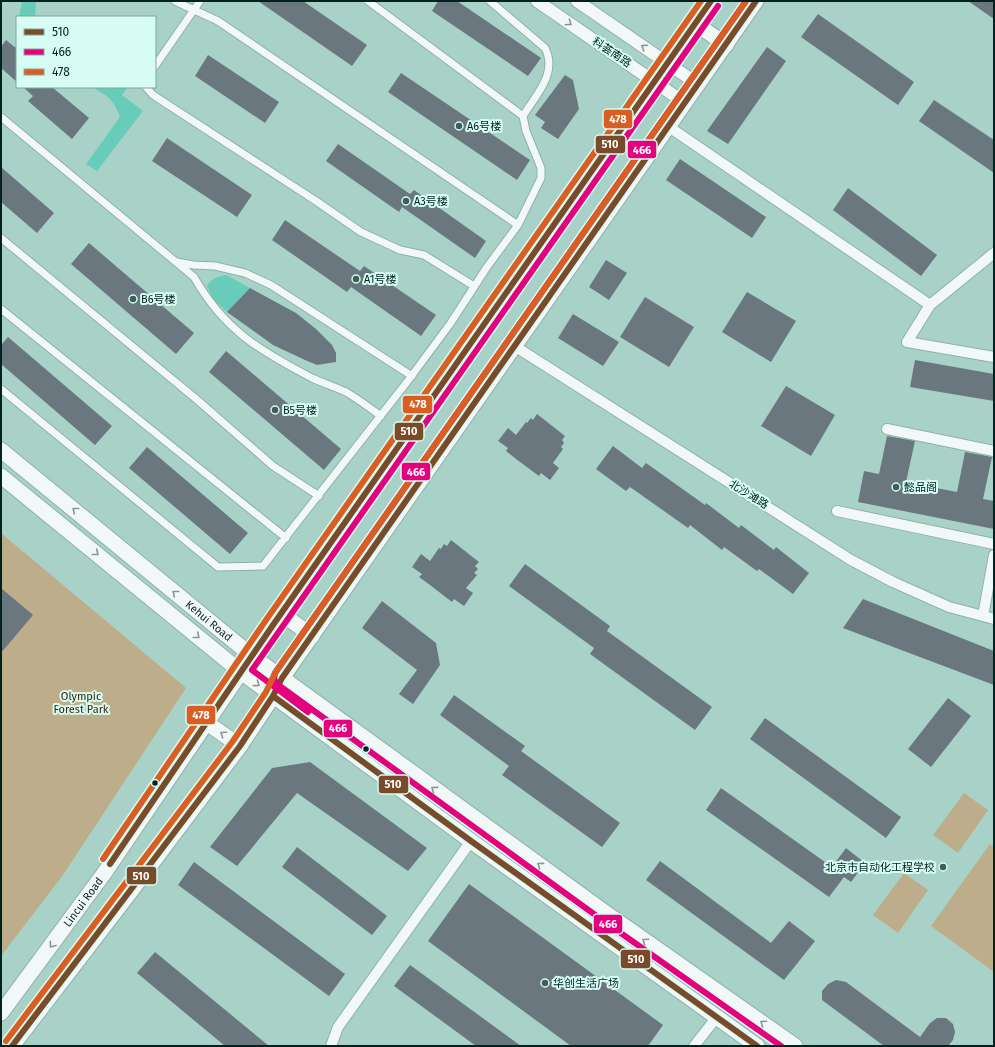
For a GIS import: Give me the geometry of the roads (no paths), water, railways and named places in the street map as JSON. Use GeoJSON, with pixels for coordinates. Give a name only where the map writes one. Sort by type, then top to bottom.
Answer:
{"type":"FeatureCollection","features":[{"type":"Feature","properties":{"kind":"main road","name":"Lincui Road"},"geometry":{"type":"LineString","coordinates":[[1,1013],[105,872],[281,613],[711,1]]}},
{"type":"Feature","properties":{"kind":"main road"},"geometry":{"type":"LineString","coordinates":[[12,1046],[240,746],[273,696],[282,678],[516,347],[756,1]]}},
{"type":"Feature","properties":{"kind":"main road"},"geometry":{"type":"LineString","coordinates":[[695,23],[726,45]]}},
{"type":"Feature","properties":{"kind":"main road","name":"Kehui Road"},"geometry":{"type":"LineString","coordinates":[[1,450],[252,656],[603,911],[795,1046]]}},
{"type":"Feature","properties":{"kind":"main road","name":"Kehui Road"},"geometry":{"type":"LineString","coordinates":[[1,476],[241,672],[471,842],[757,1046]]}},
{"type":"Feature","properties":{"kind":"main road"},"geometry":{"type":"LineString","coordinates":[[281,613],[312,636]]}},
{"type":"Feature","properties":{"kind":"main road"},"geometry":{"type":"LineString","coordinates":[[207,723],[240,746]]}},
{"type":"Feature","properties":{"kind":"street"},"geometry":{"type":"LineString","coordinates":[[175,1],[193,11],[218,21],[518,224]]}},
{"type":"Feature","properties":{"kind":"street"},"geometry":{"type":"LineString","coordinates":[[156,65],[200,1]]}},
{"type":"Feature","properties":{"kind":"street"},"geometry":{"type":"LineString","coordinates":[[1,389],[218,567],[264,566],[412,376],[450,324],[474,286],[518,224],[530,204],[541,178],[541,168],[526,131],[523,116],[368,1]]}},
{"type":"Feature","properties":{"kind":"street"},"geometry":{"type":"LineString","coordinates":[[490,1],[545,48],[550,57],[550,66],[546,78],[523,116]]}},
{"type":"Feature","properties":{"kind":"street","name":"科荟南路"},"geometry":{"type":"LineString","coordinates":[[537,1],[685,103]]}},
{"type":"Feature","properties":{"kind":"street","name":"科荟南路"},"geometry":{"type":"LineString","coordinates":[[577,1],[699,85]]}},
{"type":"Feature","properties":{"kind":"street"},"geometry":{"type":"LineString","coordinates":[[147,88],[152,94],[361,232],[400,250],[424,255],[474,286]]}},
{"type":"Feature","properties":{"kind":"street"},"geometry":{"type":"LineString","coordinates":[[1,117],[93,195],[194,277],[207,300],[226,322],[247,340],[313,378],[346,392],[381,416]]}},
{"type":"Feature","properties":{"kind":"street"},"geometry":{"type":"LineString","coordinates":[[669,127],[930,306]]}},
{"type":"Feature","properties":{"kind":"street"},"geometry":{"type":"LineString","coordinates":[[1,238],[195,398],[273,466],[319,496]]}},
{"type":"Feature","properties":{"kind":"street"},"geometry":{"type":"LineString","coordinates":[[994,253],[930,306],[907,342],[994,357]]}},
{"type":"Feature","properties":{"kind":"street"},"geometry":{"type":"LineString","coordinates":[[176,262],[193,265],[215,266],[245,273],[271,285],[412,376]]}},
{"type":"Feature","properties":{"kind":"street"},"geometry":{"type":"LineString","coordinates":[[1,309],[286,538]]}},
{"type":"Feature","properties":{"kind":"street","name":"北沙滩路"},"geometry":{"type":"LineString","coordinates":[[516,347],[851,560],[893,582],[949,607],[994,619]]}},
{"type":"Feature","properties":{"kind":"street"},"geometry":{"type":"LineString","coordinates":[[887,429],[994,451]]}},
{"type":"Feature","properties":{"kind":"street"},"geometry":{"type":"LineString","coordinates":[[837,511],[994,544]]}},
{"type":"Feature","properties":{"kind":"street"},"geometry":{"type":"LineString","coordinates":[[983,616],[994,555]]}},
{"type":"Feature","properties":{"kind":"street"},"geometry":{"type":"LineString","coordinates":[[331,1046],[338,1027],[471,842]]}},
{"type":"Feature","properties":{"kind":"street"},"geometry":{"type":"LineString","coordinates":[[694,1046],[718,1017]]}},
{"type":"Feature","properties":{"kind":"place","name":"A6号楼"},"geometry":{"type":"Point","coordinates":[459,126]}},
{"type":"Feature","properties":{"kind":"place","name":"A3号楼"},"geometry":{"type":"Point","coordinates":[406,201]}},
{"type":"Feature","properties":{"kind":"place","name":"A1号楼"},"geometry":{"type":"Point","coordinates":[356,279]}},
{"type":"Feature","properties":{"kind":"place","name":"B6号楼"},"geometry":{"type":"Point","coordinates":[133,299]}},
{"type":"Feature","properties":{"kind":"place","name":"B5号楼"},"geometry":{"type":"Point","coordinates":[275,410]}},
{"type":"Feature","properties":{"kind":"place","name":"懿品阁"},"geometry":{"type":"Point","coordinates":[896,487]}},
{"type":"Feature","properties":{"kind":"place","name":"北京市自动化工程学校"},"geometry":{"type":"Point","coordinates":[943,867]}},
{"type":"Feature","properties":{"kind":"place","name":"华创生活广场"},"geometry":{"type":"Point","coordinates":[545,983]}},
{"type":"Feature","properties":{"kind":"park label","name":"Olympic Forest Park"},"geometry":{"type":"Point","coordinates":[81,702]}}]}
